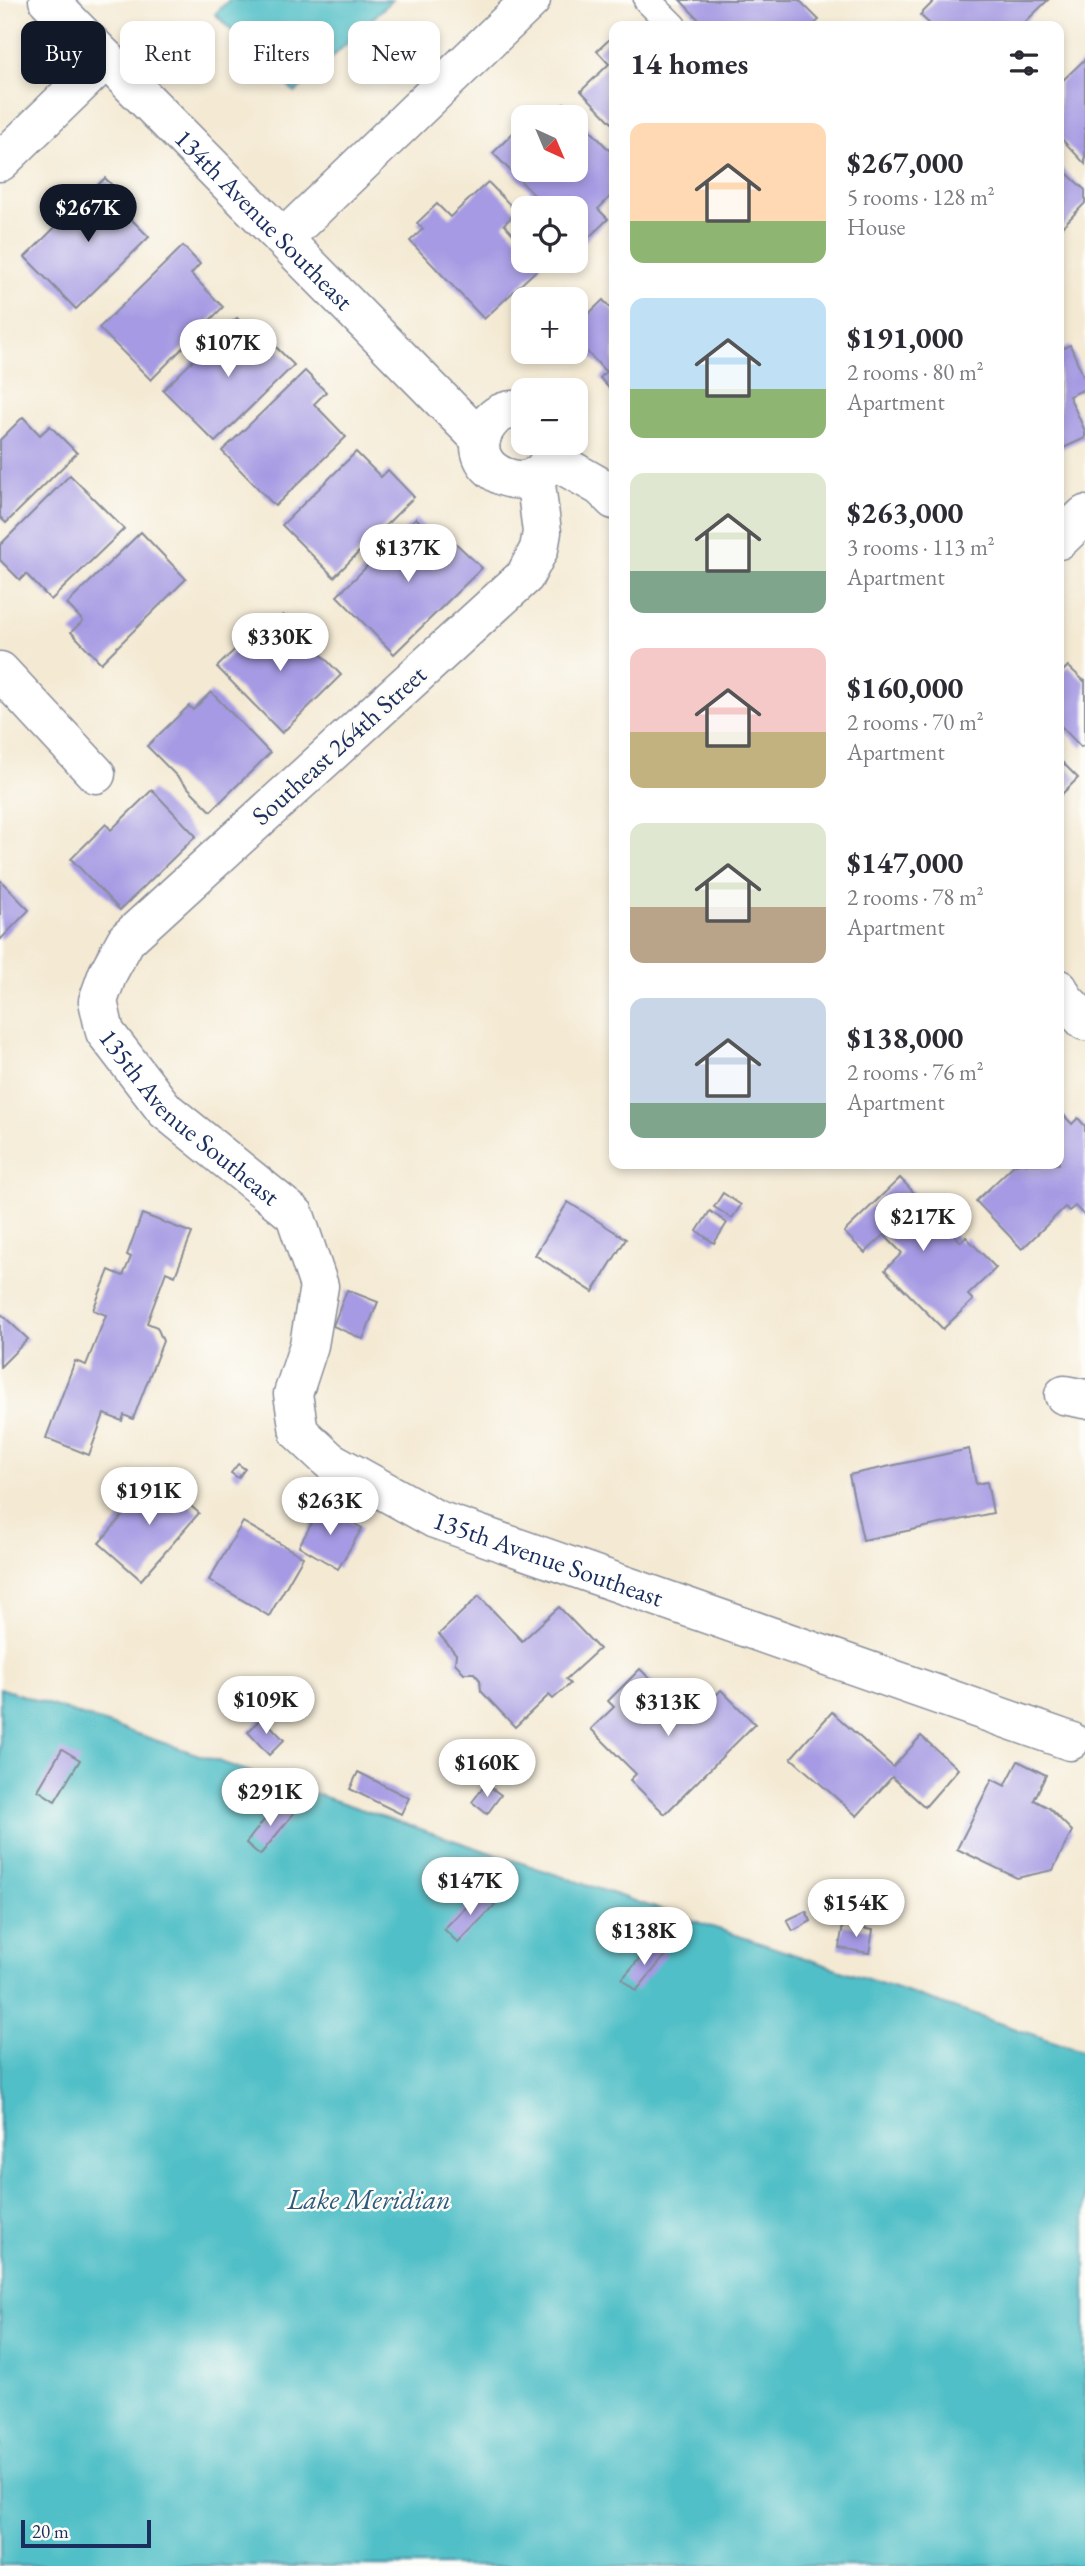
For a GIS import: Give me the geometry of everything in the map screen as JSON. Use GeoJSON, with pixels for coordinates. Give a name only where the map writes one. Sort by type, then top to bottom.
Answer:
{"type":"FeatureCollection","features":[{"type":"Feature","properties":{"kind":"street","name":"134th Avenue Southeast"},"geometry":{"type":"LineString","coordinates":[[48,0],[69,21]]}},
{"type":"Feature","properties":{"kind":"street"},"geometry":{"type":"LineString","coordinates":[[283,239],[531,0]]}},
{"type":"Feature","properties":{"kind":"street","name":"134th Avenue Southeast"},"geometry":{"type":"LineString","coordinates":[[106,59],[481,440],[485,463],[502,478],[513,481],[546,459]]}},
{"type":"Feature","properties":{"kind":"street"},"geometry":{"type":"LineString","coordinates":[[0,162],[80,84]]}},
{"type":"Feature","properties":{"kind":"street"},"geometry":{"type":"LineString","coordinates":[[481,440],[491,419],[502,412],[511,411]]}},
{"type":"Feature","properties":{"kind":"street"},"geometry":{"type":"LineString","coordinates":[[546,459],[601,486],[609,495]]}},
{"type":"Feature","properties":{"kind":"street","name":"Southeast 264th Street"},"geometry":{"type":"LineString","coordinates":[[98,1001],[108,973],[127,940],[525,576],[539,549],[546,459]]}},
{"type":"Feature","properties":{"kind":"street"},"geometry":{"type":"LineString","coordinates":[[1064,535],[1085,515]]}},
{"type":"Feature","properties":{"kind":"street"},"geometry":{"type":"LineString","coordinates":[[0,671],[96,774]]}},
{"type":"Feature","properties":{"kind":"street"},"geometry":{"type":"LineString","coordinates":[[1064,999],[1085,1021]]}},
{"type":"Feature","properties":{"kind":"street","name":"135th Avenue Southeast"},"geometry":{"type":"LineString","coordinates":[[98,1001],[105,1032],[165,1110],[295,1215],[319,1286],[309,1345],[293,1394],[299,1432],[330,1461],[435,1518],[1070,1741]]}},
{"type":"Feature","properties":{"kind":"lane"},"geometry":{"type":"LineString","coordinates":[[647,0],[668,21]]}},
{"type":"Feature","properties":{"kind":"water"},"geometry":{"type":"Polygon","coordinates":[[[229,0],[392,0],[370,21],[348,21],[348,42],[334,56],[334,21],[229,21],[229,28],[215,14],[229,0]]]}},
{"type":"Feature","properties":{"kind":"water"},"geometry":{"type":"Polygon","coordinates":[[[286,84],[304,84],[295,93],[286,84]]]}},
{"type":"Feature","properties":{"kind":"water","name":"Lake Meridian"},"geometry":{"type":"Polygon","coordinates":[[[0,1688],[1085,2052],[1085,2566],[0,2566],[0,1688]]]}},
{"type":"Feature","properties":{"kind":"building"},"geometry":{"type":"Polygon","coordinates":[[[680,0],[799,0],[819,20],[818,21],[700,21],[680,0]]]}},
{"type":"Feature","properties":{"kind":"building"},"geometry":{"type":"Polygon","coordinates":[[[935,0],[1048,0],[1026,21],[927,21],[920,15],[935,0]]]}},
{"type":"Feature","properties":{"kind":"building"},"geometry":{"type":"Polygon","coordinates":[[[609,40],[609,64],[597,51],[609,40]]]}},
{"type":"Feature","properties":{"kind":"building"},"geometry":{"type":"Polygon","coordinates":[[[1085,59],[1085,164],[1064,141],[1064,79],[1085,59]]]}},
{"type":"Feature","properties":{"kind":"building"},"geometry":{"type":"Polygon","coordinates":[[[609,64],[609,120],[581,91],[609,64]]]}},
{"type":"Feature","properties":{"kind":"building"},"geometry":{"type":"Polygon","coordinates":[[[588,128],[609,150],[609,198],[598,209],[608,219],[588,238],[588,196],[535,196],[521,182],[588,182],[588,128]]]}},
{"type":"Feature","properties":{"kind":"building"},"geometry":{"type":"Polygon","coordinates":[[[511,135],[511,171],[493,153],[511,135]]]}},
{"type":"Feature","properties":{"kind":"building"},"geometry":{"type":"Polygon","coordinates":[[[1064,171],[1085,190],[1085,203],[1064,225],[1064,171]]]}},
{"type":"Feature","properties":{"kind":"building"},"geometry":{"type":"Polygon","coordinates":[[[105,178],[133,207],[126,214],[149,237],[76,309],[25,257],[105,178]]]}},
{"type":"Feature","properties":{"kind":"building"},"geometry":{"type":"Polygon","coordinates":[[[488,182],[511,206],[511,218],[504,224],[511,232],[511,273],[533,273],[518,287],[511,287],[511,294],[484,319],[410,241],[423,229],[417,223],[437,204],[450,217],[488,182]]]}},
{"type":"Feature","properties":{"kind":"building"},"geometry":{"type":"Polygon","coordinates":[[[183,246],[200,264],[191,274],[223,307],[151,380],[99,328],[183,246]]]}},
{"type":"Feature","properties":{"kind":"building"},"geometry":{"type":"Polygon","coordinates":[[[603,300],[609,307],[609,388],[600,378],[606,372],[588,353],[588,314],[603,300]]]}},
{"type":"Feature","properties":{"kind":"building"},"geometry":{"type":"Polygon","coordinates":[[[237,318],[262,343],[267,338],[294,365],[215,442],[163,390],[237,318]]]}},
{"type":"Feature","properties":{"kind":"building"},"geometry":{"type":"Polygon","coordinates":[[[1070,345],[1085,380],[1085,389],[1069,396],[1085,431],[1085,438],[1064,448],[1064,348],[1070,345]]]}},
{"type":"Feature","properties":{"kind":"building"},"geometry":{"type":"Polygon","coordinates":[[[305,371],[326,392],[314,404],[346,437],[275,506],[222,451],[305,371]]]}},
{"type":"Feature","properties":{"kind":"building"},"geometry":{"type":"Polygon","coordinates":[[[23,417],[40,435],[50,426],[77,453],[6,523],[0,517],[0,440],[23,417]]]}},
{"type":"Feature","properties":{"kind":"building"},"geometry":{"type":"Polygon","coordinates":[[[356,452],[381,477],[388,470],[414,497],[334,577],[282,525],[356,452]]]}},
{"type":"Feature","properties":{"kind":"building"},"geometry":{"type":"Polygon","coordinates":[[[70,475],[124,529],[51,600],[26,574],[20,580],[0,560],[0,545],[70,475]]]}},
{"type":"Feature","properties":{"kind":"building"},"geometry":{"type":"Polygon","coordinates":[[[416,518],[438,541],[446,534],[482,568],[394,654],[337,596],[416,518]]]}},
{"type":"Feature","properties":{"kind":"building"},"geometry":{"type":"Polygon","coordinates":[[[141,532],[186,579],[101,663],[71,632],[83,621],[67,604],[141,532]]]}},
{"type":"Feature","properties":{"kind":"building"},"geometry":{"type":"Polygon","coordinates":[[[283,615],[341,675],[282,733],[217,667],[255,630],[261,636],[283,615]]]}},
{"type":"Feature","properties":{"kind":"building"},"geometry":{"type":"Polygon","coordinates":[[[1068,666],[1084,681],[1085,679],[1085,745],[1081,747],[1064,729],[1064,670],[1068,666]]]}},
{"type":"Feature","properties":{"kind":"building"},"geometry":{"type":"Polygon","coordinates":[[[211,692],[270,753],[211,811],[147,746],[189,706],[193,710],[211,692]]]}},
{"type":"Feature","properties":{"kind":"building"},"geometry":{"type":"Polygon","coordinates":[[[1064,764],[1078,778],[1064,792],[1064,764]]]}},
{"type":"Feature","properties":{"kind":"building"},"geometry":{"type":"Polygon","coordinates":[[[152,790],[196,836],[120,910],[71,859],[106,824],[111,830],[152,790]]]}},
{"type":"Feature","properties":{"kind":"building"},"geometry":{"type":"Polygon","coordinates":[[[0,880],[29,910],[0,940],[0,880]]]}},
{"type":"Feature","properties":{"kind":"building"},"geometry":{"type":"Polygon","coordinates":[[[1064,1115],[1072,1124],[1078,1118],[1085,1126],[1085,1216],[1075,1206],[1069,1211],[1065,1207],[1022,1249],[976,1201],[1010,1169],[1064,1169],[1064,1115]]]}},
{"type":"Feature","properties":{"kind":"building"},"geometry":{"type":"Polygon","coordinates":[[[900,1178],[961,1242],[966,1237],[996,1268],[968,1295],[973,1300],[943,1329],[885,1270],[902,1253],[884,1235],[865,1253],[844,1232],[900,1178]]]}},
{"type":"Feature","properties":{"kind":"building"},"geometry":{"type":"Polygon","coordinates":[[[723,1193],[741,1205],[732,1218],[714,1207],[723,1193]]]}},
{"type":"Feature","properties":{"kind":"building"},"geometry":{"type":"Polygon","coordinates":[[[568,1202],[626,1239],[593,1292],[535,1255],[568,1202]]]}},
{"type":"Feature","properties":{"kind":"building"},"geometry":{"type":"Polygon","coordinates":[[[710,1211],[727,1223],[714,1243],[697,1231],[710,1211]]]}},
{"type":"Feature","properties":{"kind":"building"},"geometry":{"type":"Polygon","coordinates":[[[142,1214],[192,1233],[175,1276],[166,1272],[147,1323],[157,1327],[163,1341],[133,1419],[124,1415],[122,1421],[104,1414],[89,1455],[46,1438],[75,1361],[86,1365],[106,1315],[93,1310],[109,1270],[123,1276],[131,1257],[127,1255],[142,1214]]]}},
{"type":"Feature","properties":{"kind":"building"},"geometry":{"type":"Polygon","coordinates":[[[347,1290],[378,1302],[363,1339],[333,1326],[347,1290]]]}},
{"type":"Feature","properties":{"kind":"building"},"geometry":{"type":"Polygon","coordinates":[[[0,1313],[28,1339],[0,1367],[0,1313]]]}},
{"type":"Feature","properties":{"kind":"building"},"geometry":{"type":"Polygon","coordinates":[[[969,1449],[976,1484],[987,1482],[993,1513],[863,1540],[849,1475],[969,1449]]]}},
{"type":"Feature","properties":{"kind":"building"},"geometry":{"type":"Polygon","coordinates":[[[238,1464],[245,1469],[238,1478],[231,1473],[238,1464]]]}},
{"type":"Feature","properties":{"kind":"building"},"geometry":{"type":"Polygon","coordinates":[[[153,1473],[199,1513],[141,1580],[99,1543],[139,1497],[134,1494],[153,1473]]]}},
{"type":"Feature","properties":{"kind":"building"},"geometry":{"type":"Polygon","coordinates":[[[322,1505],[362,1528],[338,1569],[299,1546],[322,1505]]]}},
{"type":"Feature","properties":{"kind":"building"},"geometry":{"type":"Polygon","coordinates":[[[243,1522],[303,1557],[269,1616],[209,1580],[243,1522]]]}},
{"type":"Feature","properties":{"kind":"building"},"geometry":{"type":"Polygon","coordinates":[[[479,1596],[522,1641],[559,1607],[599,1649],[566,1679],[570,1684],[553,1699],[549,1695],[515,1727],[481,1691],[480,1680],[474,1673],[464,1673],[455,1663],[456,1654],[439,1634],[479,1596]]]}},
{"type":"Feature","properties":{"kind":"building"},"geometry":{"type":"Polygon","coordinates":[[[640,1669],[691,1720],[721,1690],[755,1724],[665,1814],[630,1780],[636,1774],[591,1729],[614,1707],[608,1701],[640,1669]]]}},
{"type":"Feature","properties":{"kind":"building"},"geometry":{"type":"Polygon","coordinates":[[[832,1712],[893,1767],[921,1736],[958,1769],[925,1807],[892,1777],[857,1816],[791,1758],[832,1712]]]}},
{"type":"Feature","properties":{"kind":"building"},"geometry":{"type":"Polygon","coordinates":[[[262,1717],[284,1740],[269,1755],[248,1732],[262,1717]]]}},
{"type":"Feature","properties":{"kind":"building"},"geometry":{"type":"Polygon","coordinates":[[[62,1749],[80,1760],[55,1801],[38,1790],[62,1749]]]}},
{"type":"Feature","properties":{"kind":"building"},"geometry":{"type":"Polygon","coordinates":[[[1018,1761],[1046,1775],[1034,1800],[1049,1808],[1072,1831],[1053,1870],[1017,1878],[957,1849],[992,1779],[1005,1786],[1018,1761]]]}},
{"type":"Feature","properties":{"kind":"building"},"geometry":{"type":"Polygon","coordinates":[[[358,1772],[409,1798],[401,1814],[350,1789],[358,1772]]]}},
{"type":"Feature","properties":{"kind":"building"},"geometry":{"type":"Polygon","coordinates":[[[486,1784],[501,1795],[487,1814],[472,1802],[486,1784]]]}},
{"type":"Feature","properties":{"kind":"building"},"geometry":{"type":"Polygon","coordinates":[[[279,1801],[294,1813],[260,1855],[246,1843],[279,1801]]]}},
{"type":"Feature","properties":{"kind":"building"},"geometry":{"type":"Polygon","coordinates":[[[481,1891],[495,1905],[458,1943],[444,1929],[481,1891]]]}},
{"type":"Feature","properties":{"kind":"building"},"geometry":{"type":"Polygon","coordinates":[[[806,1911],[811,1921],[793,1931],[787,1920],[806,1911]]]}},
{"type":"Feature","properties":{"kind":"building"},"geometry":{"type":"Polygon","coordinates":[[[843,1925],[873,1930],[869,1953],[839,1948],[843,1925]]]}},
{"type":"Feature","properties":{"kind":"building"},"geometry":{"type":"Polygon","coordinates":[[[653,1943],[667,1954],[636,1991],[622,1979],[653,1943]]]}}]}
